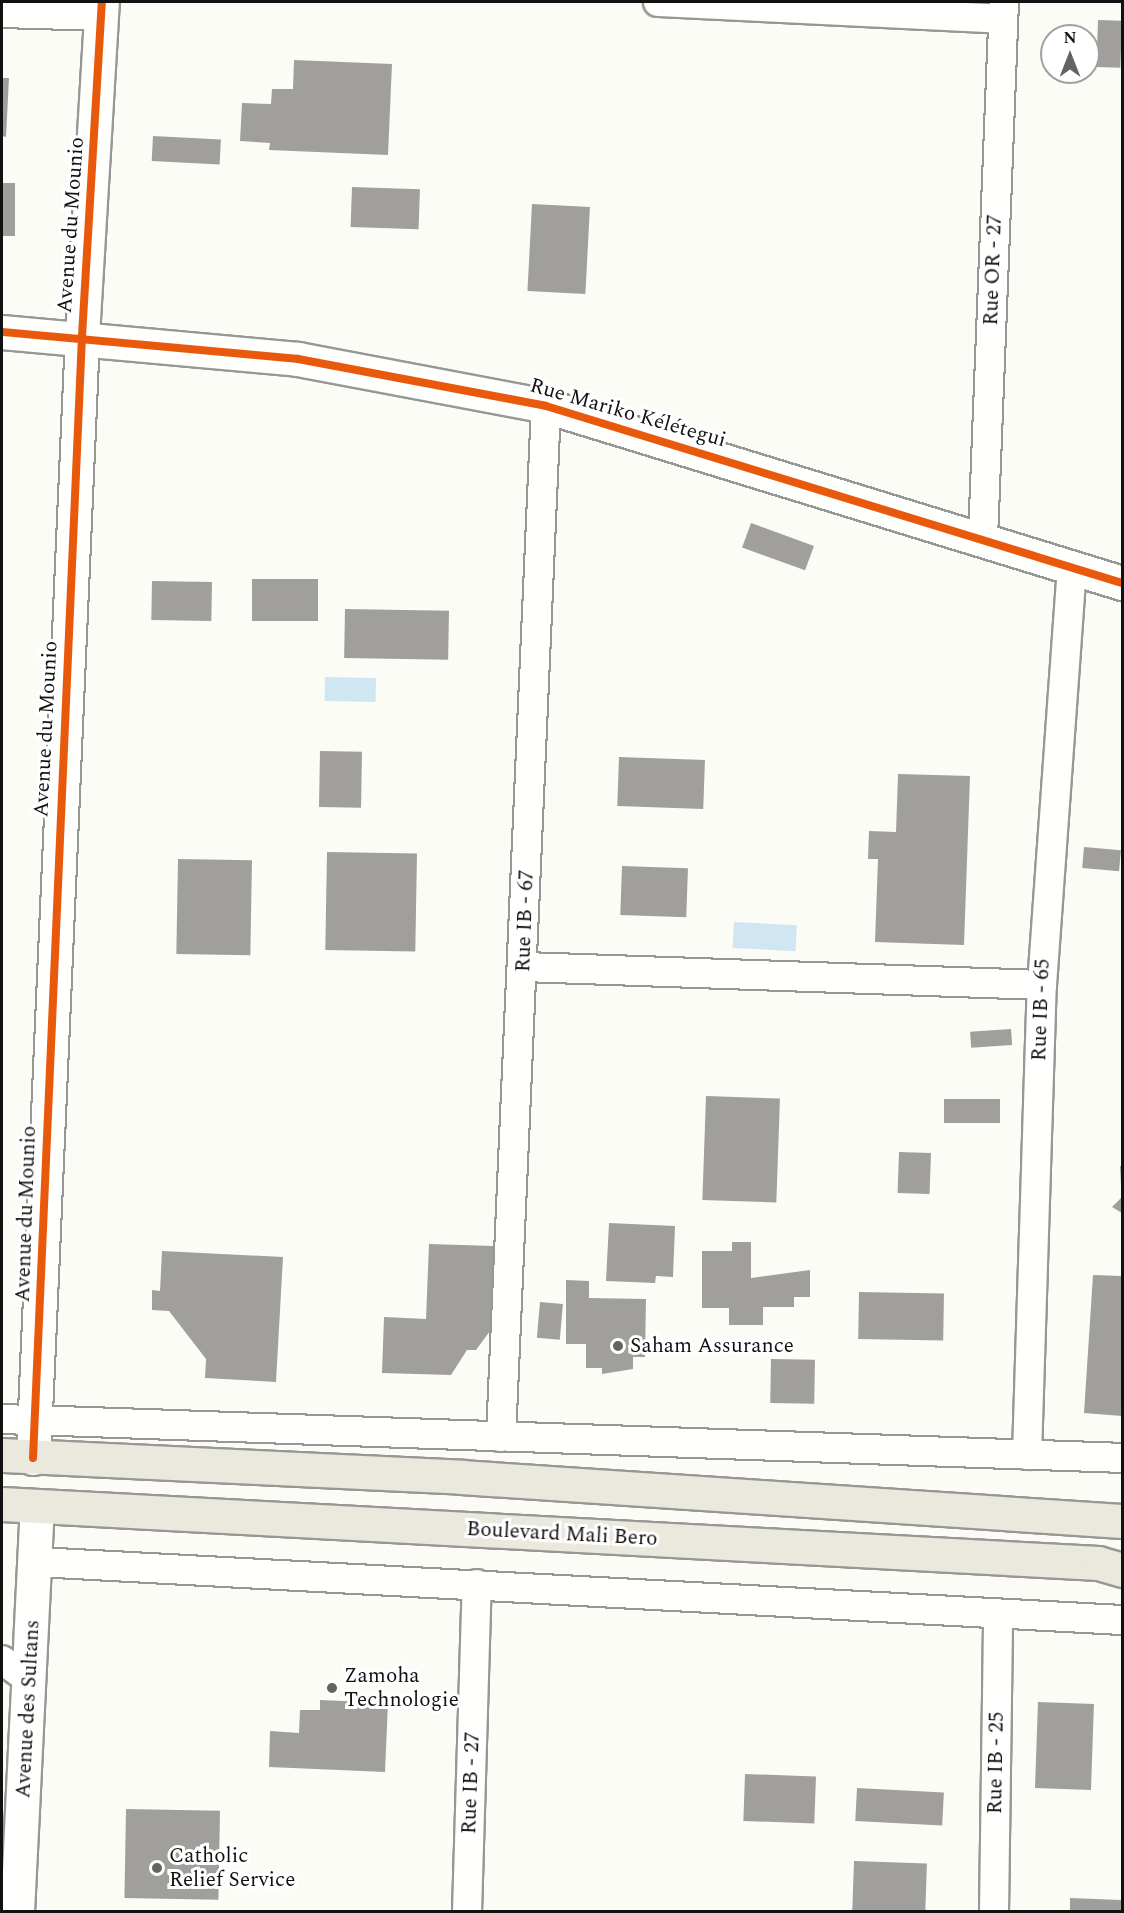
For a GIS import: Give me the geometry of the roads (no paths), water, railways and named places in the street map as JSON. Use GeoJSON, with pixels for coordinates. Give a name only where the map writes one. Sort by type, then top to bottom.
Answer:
{"type":"FeatureCollection","features":[{"type":"Feature","properties":{"kind":"main road"},"geometry":{"type":"LineString","coordinates":[[2,1455],[461,1477],[1114,1522]]}},
{"type":"Feature","properties":{"kind":"main road","name":"Boulevard Mali Bero"},"geometry":{"type":"LineString","coordinates":[[2,1504],[1114,1566]]}},
{"type":"Feature","properties":{"kind":"street"},"geometry":{"type":"LineString","coordinates":[[658,2],[1004,10]]}},
{"type":"Feature","properties":{"kind":"street"},"geometry":{"type":"LineString","coordinates":[[2,14],[102,9]]}},
{"type":"Feature","properties":{"kind":"street","name":"Avenue du Mounio"},"geometry":{"type":"LineString","coordinates":[[33,1458],[82,336],[102,9]]}},
{"type":"Feature","properties":{"kind":"street","name":"Rue OR - 27"},"geometry":{"type":"LineString","coordinates":[[983,538],[1004,10]]}},
{"type":"Feature","properties":{"kind":"street","name":"Rue Mariko Kélétegui"},"geometry":{"type":"LineString","coordinates":[[2,332],[82,336],[298,359],[546,406],[983,538],[1122,583]]}},
{"type":"Feature","properties":{"kind":"street","name":"Rue IB - 67"},"geometry":{"type":"LineString","coordinates":[[501,1437],[524,967],[546,406]]}},
{"type":"Feature","properties":{"kind":"street","name":"Rue IB - 65"},"geometry":{"type":"LineString","coordinates":[[1027,1455],[1042,985],[1072,567]]}},
{"type":"Feature","properties":{"kind":"street"},"geometry":{"type":"LineString","coordinates":[[524,967],[1042,985]]}},
{"type":"Feature","properties":{"kind":"street"},"geometry":{"type":"LineString","coordinates":[[2,1419],[1122,1458]]}},
{"type":"Feature","properties":{"kind":"street","name":"Avenue des Sultans"},"geometry":{"type":"LineString","coordinates":[[17,1911],[37,1562],[37,1506]]}},
{"type":"Feature","properties":{"kind":"street"},"geometry":{"type":"LineString","coordinates":[[37,1562],[1122,1620]]}},
{"type":"Feature","properties":{"kind":"street","name":"Rue IB - 27"},"geometry":{"type":"LineString","coordinates":[[467,1911],[477,1584]]}},
{"type":"Feature","properties":{"kind":"street","name":"Rue IB - 25"},"geometry":{"type":"LineString","coordinates":[[994,1911],[998,1615]]}},
{"type":"Feature","properties":{"kind":"street"},"geometry":{"type":"LineString","coordinates":[[2,1660],[30,1680]]}},
{"type":"Feature","properties":{"kind":"water"},"geometry":{"type":"Polygon","coordinates":[[[325,677],[376,678],[376,702],[325,701],[325,677]]]}},
{"type":"Feature","properties":{"kind":"water"},"geometry":{"type":"Polygon","coordinates":[[[734,922],[797,925],[796,951],[733,948],[734,922]]]}},
{"type":"Feature","properties":{"kind":"place","name":"Saham Assurance"},"geometry":{"type":"Point","coordinates":[618,1346]}},
{"type":"Feature","properties":{"kind":"place","name":"Zamoha Technologie"},"geometry":{"type":"Point","coordinates":[332,1688]}},
{"type":"Feature","properties":{"kind":"place","name":"Catholic Relief Service"},"geometry":{"type":"Point","coordinates":[157,1868]}}]}
